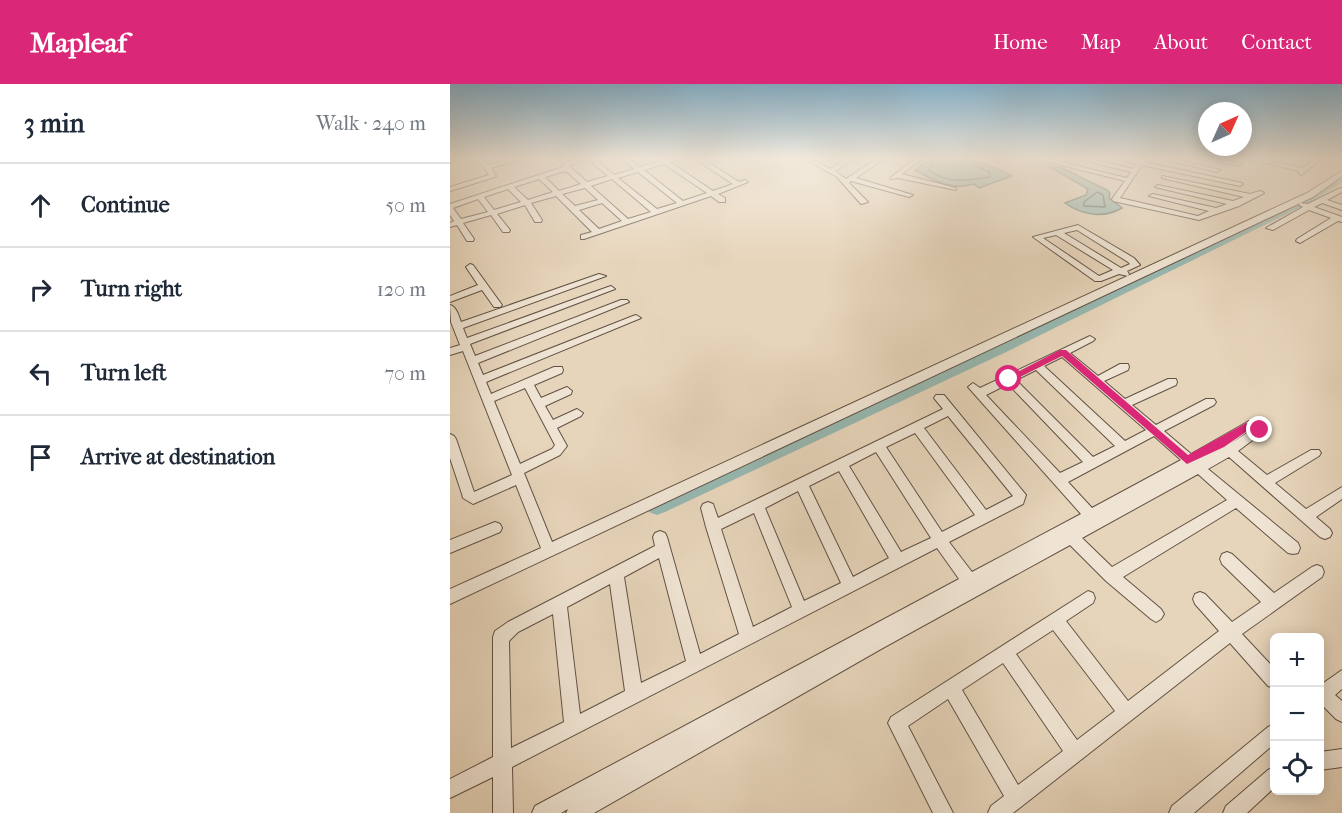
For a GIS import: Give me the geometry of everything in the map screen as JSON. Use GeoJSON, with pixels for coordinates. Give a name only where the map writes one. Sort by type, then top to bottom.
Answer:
{"type":"FeatureCollection","features":[{"type":"Feature","properties":{"kind":"street"},"geometry":{"type":"LineString","coordinates":[[470,239],[454,224],[450,208],[489,193]]}},
{"type":"Feature","properties":{"kind":"street"},"geometry":{"type":"LineString","coordinates":[[516,193],[527,203],[538,220]]}},
{"type":"Feature","properties":{"kind":"street"},"geometry":{"type":"LineString","coordinates":[[454,224],[560,193]]}},
{"type":"Feature","properties":{"kind":"street"},"geometry":{"type":"LineString","coordinates":[[596,193],[627,222]]}},
{"type":"Feature","properties":{"kind":"street"},"geometry":{"type":"LineString","coordinates":[[633,193],[656,212]]}},
{"type":"Feature","properties":{"kind":"street"},"geometry":{"type":"LineString","coordinates":[[669,193],[682,203]]}},
{"type":"Feature","properties":{"kind":"street"},"geometry":{"type":"LineString","coordinates":[[712,193],[722,200]]}},
{"type":"Feature","properties":{"kind":"street"},"geometry":{"type":"LineString","coordinates":[[584,237],[712,193]]}},
{"type":"Feature","properties":{"kind":"street"},"geometry":{"type":"LineString","coordinates":[[861,193],[868,199],[876,193]]}},
{"type":"Feature","properties":{"kind":"street"},"geometry":{"type":"LineString","coordinates":[[902,193],[909,195]]}},
{"type":"Feature","properties":{"kind":"street"},"geometry":{"type":"LineString","coordinates":[[1120,193],[1116,198],[1198,218],[1260,193]]}},
{"type":"Feature","properties":{"kind":"street"},"geometry":{"type":"LineString","coordinates":[[1147,206],[1155,193]]}},
{"type":"Feature","properties":{"kind":"street"},"geometry":{"type":"LineString","coordinates":[[1186,193],[1236,204]]}},
{"type":"Feature","properties":{"kind":"street"},"geometry":{"type":"LineString","coordinates":[[1234,193],[1252,197]]}},
{"type":"Feature","properties":{"kind":"street"},"geometry":{"type":"LineString","coordinates":[[450,597],[1296,203],[1312,193]]}},
{"type":"Feature","properties":{"kind":"street"},"geometry":{"type":"LineString","coordinates":[[1270,228],[1338,193]]}},
{"type":"Feature","properties":{"kind":"street"},"geometry":{"type":"LineString","coordinates":[[557,194],[597,232]]}},
{"type":"Feature","properties":{"kind":"street"},"geometry":{"type":"LineString","coordinates":[[479,196],[506,230]]}},
{"type":"Feature","properties":{"kind":"street"},"geometry":{"type":"LineString","coordinates":[[1153,196],[1218,211]]}},
{"type":"Feature","properties":{"kind":"street"},"geometry":{"type":"LineString","coordinates":[[574,209],[604,200]]}},
{"type":"Feature","properties":{"kind":"street"},"geometry":{"type":"LineString","coordinates":[[1321,200],[1342,208]]}},
{"type":"Feature","properties":{"kind":"street"},"geometry":{"type":"LineString","coordinates":[[1296,203],[1340,219]]}},
{"type":"Feature","properties":{"kind":"street"},"geometry":{"type":"LineString","coordinates":[[1300,241],[1340,219]]}},
{"type":"Feature","properties":{"kind":"street"},"geometry":{"type":"LineString","coordinates":[[1079,228],[1135,264],[1121,272],[1098,279],[1037,237],[1079,228]]}},
{"type":"Feature","properties":{"kind":"street"},"geometry":{"type":"LineString","coordinates":[[1057,232],[1132,278]]}},
{"type":"Feature","properties":{"kind":"street"},"geometry":{"type":"LineString","coordinates":[[470,267],[497,304]]}},
{"type":"Feature","properties":{"kind":"street"},"geometry":{"type":"LineString","coordinates":[[450,352],[459,331],[602,276]]}},
{"type":"Feature","properties":{"kind":"street"},"geometry":{"type":"LineString","coordinates":[[450,298],[484,286]]}},
{"type":"Feature","properties":{"kind":"street"},"geometry":{"type":"LineString","coordinates":[[459,331],[611,289]]}},
{"type":"Feature","properties":{"kind":"street"},"geometry":{"type":"LineString","coordinates":[[472,360],[624,302]]}},
{"type":"Feature","properties":{"kind":"street"},"geometry":{"type":"LineString","coordinates":[[450,309],[489,399],[549,551]]}},
{"type":"Feature","properties":{"kind":"street"},"geometry":{"type":"LineString","coordinates":[[481,380],[636,318]]}},
{"type":"Feature","properties":{"kind":"street"},"geometry":{"type":"LineString","coordinates":[[1090,339],[1009,379],[976,390],[1093,518]]}},
{"type":"Feature","properties":{"kind":"street"},"geometry":{"type":"LineString","coordinates":[[1063,352],[1293,548]]}},
{"type":"Feature","properties":{"kind":"street"},"geometry":{"type":"LineString","coordinates":[[1037,365],[1124,447]]}},
{"type":"Feature","properties":{"kind":"street"},"geometry":{"type":"LineString","coordinates":[[1096,381],[1124,367]]}},
{"type":"Feature","properties":{"kind":"street"},"geometry":{"type":"LineString","coordinates":[[489,399],[558,370]]}},
{"type":"Feature","properties":{"kind":"street"},"geometry":{"type":"LineString","coordinates":[[1009,379],[1092,463]]}},
{"type":"Feature","properties":{"kind":"street"},"geometry":{"type":"LineString","coordinates":[[1123,404],[1172,382]]}},
{"type":"Feature","properties":{"kind":"street"},"geometry":{"type":"LineString","coordinates":[[450,439],[468,494],[473,498],[560,450],[528,383]]}},
{"type":"Feature","properties":{"kind":"street"},"geometry":{"type":"LineString","coordinates":[[539,404],[567,391]]}},
{"type":"Feature","properties":{"kind":"street"},"geometry":{"type":"LineString","coordinates":[[450,789],[573,724],[695,665],[800,609],[984,517],[1020,496],[940,398]]}},
{"type":"Feature","properties":{"kind":"street"},"geometry":{"type":"LineString","coordinates":[[1059,480],[1210,402]]}},
{"type":"Feature","properties":{"kind":"street"},"geometry":{"type":"LineString","coordinates":[[714,526],[950,410]]}},
{"type":"Feature","properties":{"kind":"street"},"geometry":{"type":"LineString","coordinates":[[550,426],[576,413]]}},
{"type":"Feature","properties":{"kind":"street"},"geometry":{"type":"LineString","coordinates":[[916,426],[984,517]]}},
{"type":"Feature","properties":{"kind":"street"},"geometry":{"type":"LineString","coordinates":[[878,445],[939,540],[972,584]]}},
{"type":"Feature","properties":{"kind":"street"},"geometry":{"type":"LineString","coordinates":[[542,813],[755,704],[1225,448],[1326,533]]}},
{"type":"Feature","properties":{"kind":"street"},"geometry":{"type":"LineString","coordinates":[[1266,482],[1315,453]]}},
{"type":"Feature","properties":{"kind":"street"},"geometry":{"type":"LineString","coordinates":[[842,464],[897,560]]}},
{"type":"Feature","properties":{"kind":"street"},"geometry":{"type":"LineString","coordinates":[[801,483],[849,585]]}},
{"type":"Feature","properties":{"kind":"street"},"geometry":{"type":"LineString","coordinates":[[1306,516],[1342,492]]}},
{"type":"Feature","properties":{"kind":"street"},"geometry":{"type":"LineString","coordinates":[[1111,576],[1236,501]]}},
{"type":"Feature","properties":{"kind":"street"},"geometry":{"type":"LineString","coordinates":[[757,504],[800,609]]}},
{"type":"Feature","properties":{"kind":"street"},"geometry":{"type":"LineString","coordinates":[[708,508],[748,637]]}},
{"type":"Feature","properties":{"kind":"street"},"geometry":{"type":"LineString","coordinates":[[972,584],[1071,537],[1093,518]]}},
{"type":"Feature","properties":{"kind":"street"},"geometry":{"type":"LineString","coordinates":[[450,547],[495,528]]}},
{"type":"Feature","properties":{"kind":"street"},"geometry":{"type":"LineString","coordinates":[[1071,537],[1111,576],[1156,614]]}},
{"type":"Feature","properties":{"kind":"street"},"geometry":{"type":"LineString","coordinates":[[503,813],[500,640],[513,627],[616,575],[662,543],[695,665]]}},
{"type":"Feature","properties":{"kind":"street"},"geometry":{"type":"LineString","coordinates":[[1227,558],[1273,603]]}},
{"type":"Feature","properties":{"kind":"street"},"geometry":{"type":"LineString","coordinates":[[998,813],[1231,632],[1317,572]]}},
{"type":"Feature","properties":{"kind":"street"},"geometry":{"type":"LineString","coordinates":[[616,575],[634,695]]}},
{"type":"Feature","properties":{"kind":"street"},"geometry":{"type":"LineString","coordinates":[[943,813],[897,723],[1088,598]]}},
{"type":"Feature","properties":{"kind":"street"},"geometry":{"type":"LineString","coordinates":[[1200,599],[1270,675]]}},
{"type":"Feature","properties":{"kind":"street"},"geometry":{"type":"LineString","coordinates":[[559,604],[573,724]]}},
{"type":"Feature","properties":{"kind":"street"},"geometry":{"type":"LineString","coordinates":[[1055,620],[1127,713]]}},
{"type":"Feature","properties":{"kind":"street"},"geometry":{"type":"LineString","coordinates":[[1005,652],[1075,753]]}},
{"type":"Feature","properties":{"kind":"street"},"geometry":{"type":"LineString","coordinates":[[1324,691],[1342,678]]}},
{"type":"Feature","properties":{"kind":"street"},"geometry":{"type":"LineString","coordinates":[[951,688],[1016,799]]}},
{"type":"Feature","properties":{"kind":"street"},"geometry":{"type":"LineString","coordinates":[[1324,696],[1342,713]]}},
{"type":"Feature","properties":{"kind":"street"},"geometry":{"type":"LineString","coordinates":[[576,813],[755,704]]}},
{"type":"Feature","properties":{"kind":"street"},"geometry":{"type":"LineString","coordinates":[[1179,813],[1270,737]]}},
{"type":"Feature","properties":{"kind":"street"},"geometry":{"type":"LineString","coordinates":[[1324,760],[1342,758]]}},
{"type":"Feature","properties":{"kind":"street"},"geometry":{"type":"LineString","coordinates":[[1233,813],[1270,780]]}},
{"type":"Feature","properties":{"kind":"green space"},"geometry":{"type":"Polygon","coordinates":[[[1318,193],[879,404],[450,597],[1318,193]]]}},
{"type":"Feature","properties":{"kind":"water"},"geometry":{"type":"Polygon","coordinates":[[[1087,193],[1110,193],[1109,198],[1122,208],[1107,214],[1093,214],[1085,213],[1065,203],[1087,193]]]}},
{"type":"Feature","properties":{"kind":"waterway"},"geometry":{"type":"LineString","coordinates":[[657,506],[996,350],[1317,193]]}},
{"type":"Feature","properties":{"kind":"route"},"geometry":{"type":"LineString","coordinates":[[1009,379],[1063,352],[1187,460],[1221,444],[1249,425],[1260,430]]}}]}
